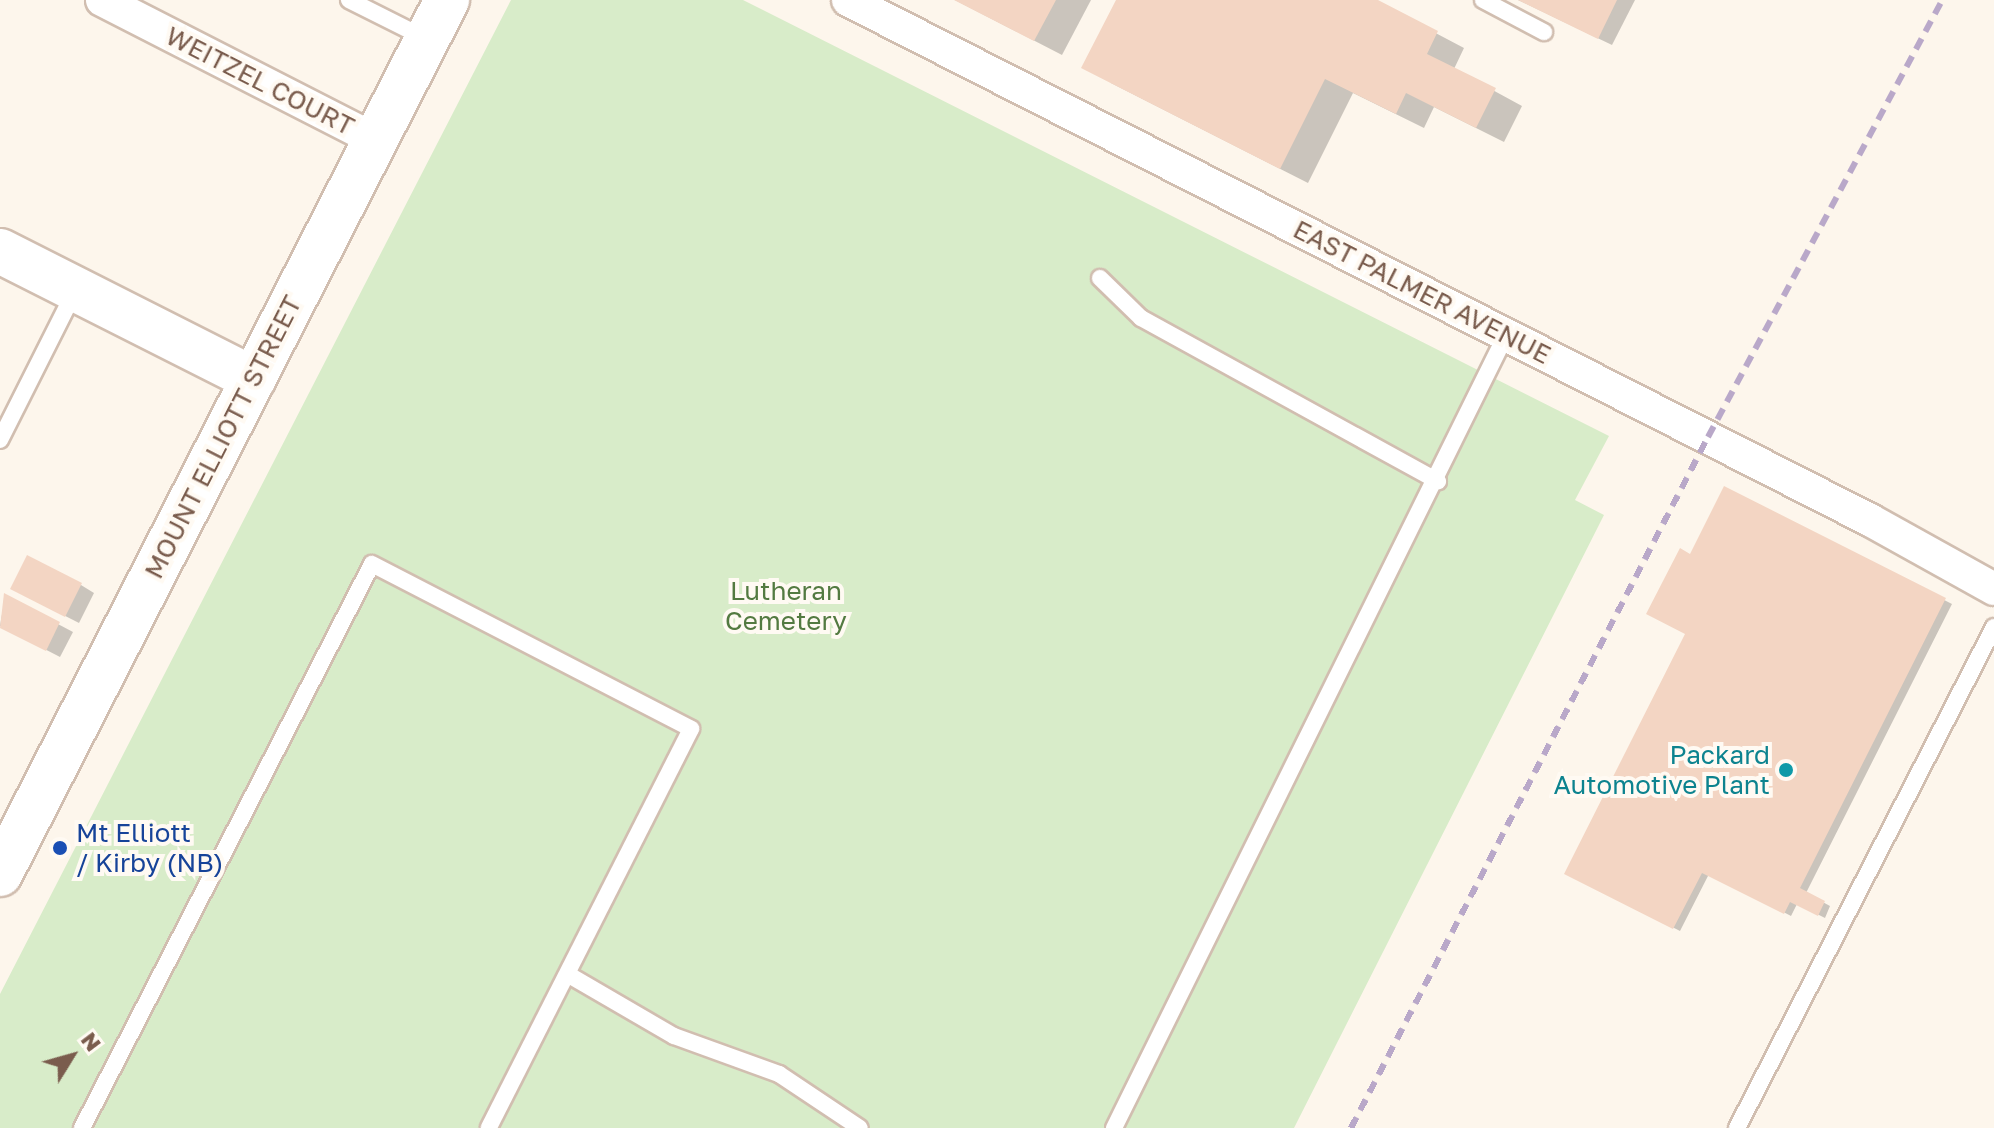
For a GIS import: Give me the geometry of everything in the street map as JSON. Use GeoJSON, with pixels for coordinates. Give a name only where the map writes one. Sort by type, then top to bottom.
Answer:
{"type":"FeatureCollection","features":[{"type":"Feature","properties":{"kind":"main road","name":"MOUNT ELLIOTT STREET"},"geometry":{"type":"LineString","coordinates":[[0,874],[447,0]]}},
{"type":"Feature","properties":{"kind":"main road"},"geometry":{"type":"LineString","coordinates":[[0,251],[253,379]]}},
{"type":"Feature","properties":{"kind":"street","name":"WEITZEL COURT"},"geometry":{"type":"LineString","coordinates":[[102,0],[375,140]]}},
{"type":"Feature","properties":{"kind":"street","name":"EAST PALMER AVENUE"},"geometry":{"type":"LineString","coordinates":[[848,0],[1506,335],[1994,589]]}},
{"type":"Feature","properties":{"kind":"lane"},"geometry":{"type":"LineString","coordinates":[[349,0],[427,39]]}},
{"type":"Feature","properties":{"kind":"lane"},"geometry":{"type":"LineString","coordinates":[[1483,0],[1544,32]]}},
{"type":"Feature","properties":{"kind":"lane"},"geometry":{"type":"LineString","coordinates":[[1100,278],[1141,318],[1438,481]]}},
{"type":"Feature","properties":{"kind":"lane"},"geometry":{"type":"LineString","coordinates":[[0,440],[77,289]]}},
{"type":"Feature","properties":{"kind":"lane"},"geometry":{"type":"LineString","coordinates":[[1114,1128],[1438,481],[1506,335]]}},
{"type":"Feature","properties":{"kind":"lane"},"geometry":{"type":"LineString","coordinates":[[82,1128],[372,564],[691,729],[489,1128]]}},
{"type":"Feature","properties":{"kind":"lane"},"geometry":{"type":"LineString","coordinates":[[1737,1128],[1994,627]]}},
{"type":"Feature","properties":{"kind":"lane"},"geometry":{"type":"LineString","coordinates":[[569,975],[674,1036],[779,1074],[860,1128]]}},
{"type":"Feature","properties":{"kind":"green space","name":"Lutheran Cemetery"},"geometry":{"type":"Polygon","coordinates":[[[511,0],[743,0],[1609,436],[1575,500],[1604,515],[1294,1128],[0,1128],[0,994],[511,0]]]}},
{"type":"Feature","properties":{"kind":"building"},"geometry":{"type":"Polygon","coordinates":[[[954,0],[1056,0],[1034,41],[954,0]]]}},
{"type":"Feature","properties":{"kind":"building"},"geometry":{"type":"Polygon","coordinates":[[[1116,0],[1378,0],[1438,31],[1427,54],[1496,88],[1476,128],[1406,93],[1396,114],[1325,79],[1280,169],[1081,68],[1116,0]]]}},
{"type":"Feature","properties":{"kind":"building"},"geometry":{"type":"Polygon","coordinates":[[[1518,0],[1617,0],[1598,39],[1518,0]]]}},
{"type":"Feature","properties":{"kind":"building"},"geometry":{"type":"Polygon","coordinates":[[[1724,486],[1946,598],[1800,888],[1825,901],[1818,916],[1790,902],[1784,914],[1702,873],[1673,929],[1564,874],[1685,634],[1646,614],[1680,548],[1690,554],[1724,486]]]}},
{"type":"Feature","properties":{"kind":"building"},"geometry":{"type":"Polygon","coordinates":[[[27,555],[82,583],[65,617],[10,589],[27,555]]]}},
{"type":"Feature","properties":{"kind":"building"},"geometry":{"type":"Polygon","coordinates":[[[4,593],[60,622],[46,651],[0,628],[4,593]]]}},
{"type":"Feature","properties":{"kind":"railway"},"geometry":{"type":"LineString","coordinates":[[1351,1128],[1708,437],[1942,0]]}},
{"type":"Feature","properties":{"kind":"place","name":"Packard Automotive Plant"},"geometry":{"type":"Point","coordinates":[1786,770]}},
{"type":"Feature","properties":{"kind":"place","name":"Mt Elliott / Kirby (NB)"},"geometry":{"type":"Point","coordinates":[60,848]}}]}
